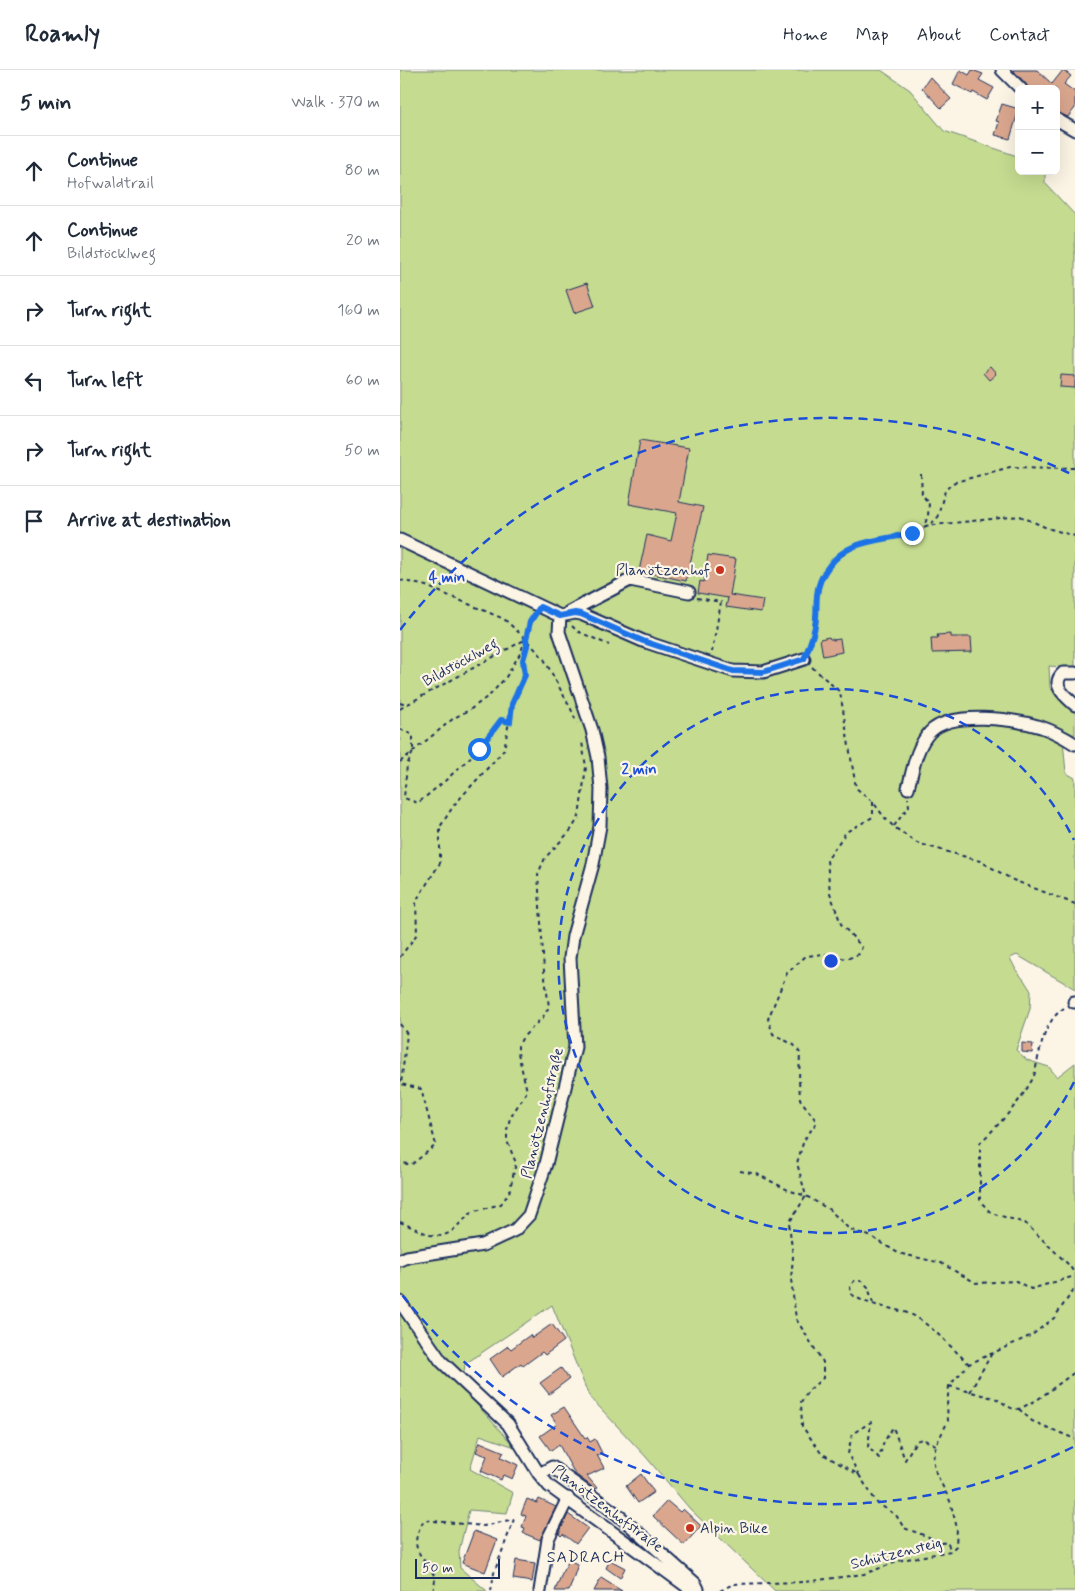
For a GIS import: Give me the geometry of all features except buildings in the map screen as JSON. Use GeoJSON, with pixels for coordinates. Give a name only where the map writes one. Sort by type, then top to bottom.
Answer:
{"type":"FeatureCollection","features":[{"type":"Feature","properties":{"kind":"street"},"geometry":{"type":"LineString","coordinates":[[1002,70],[1017,85]]}},
{"type":"Feature","properties":{"kind":"street"},"geometry":{"type":"LineString","coordinates":[[1060,121],[1075,130]]}},
{"type":"Feature","properties":{"kind":"street"},"geometry":{"type":"LineString","coordinates":[[400,540],[560,616],[575,613],[581,614],[643,641],[733,671],[763,672],[804,659]]}},
{"type":"Feature","properties":{"kind":"street"},"geometry":{"type":"LineString","coordinates":[[560,616],[630,580],[689,592]]}},
{"type":"Feature","properties":{"kind":"street","name":"Planötzenhofstraße"},"geometry":{"type":"LineString","coordinates":[[400,1260],[407,1256],[483,1245],[515,1230],[529,1216],[546,1164],[575,1047],[570,958],[573,936],[593,864],[600,826],[601,789],[592,730],[559,632],[560,616]]}},
{"type":"Feature","properties":{"kind":"street"},"geometry":{"type":"LineString","coordinates":[[1075,673],[1063,674],[1059,678],[1058,683],[1061,692],[1075,705]]}},
{"type":"Feature","properties":{"kind":"street"},"geometry":{"type":"LineString","coordinates":[[908,788],[922,742],[932,730],[944,723],[964,719],[1016,721],[1050,730],[1075,744]]}},
{"type":"Feature","properties":{"kind":"street","name":"Planötzenhofstraße"},"geometry":{"type":"LineString","coordinates":[[400,1302],[441,1361],[508,1424],[539,1474],[549,1486],[693,1591]]}},
{"type":"Feature","properties":{"kind":"street"},"geometry":{"type":"LineString","coordinates":[[539,1474],[552,1466],[617,1514],[695,1583],[700,1591]]}},
{"type":"Feature","properties":{"kind":"street"},"geometry":{"type":"LineString","coordinates":[[540,1591],[548,1539],[568,1498]]}},
{"type":"Feature","properties":{"kind":"path"},"geometry":{"type":"LineString","coordinates":[[1075,468],[1010,467],[952,483],[944,491],[937,518],[932,523],[904,535],[852,546],[829,565],[820,580],[814,630],[804,659],[840,692],[856,788],[873,802],[894,827],[917,843],[980,861],[1012,880],[1075,904]]}},
{"type":"Feature","properties":{"kind":"path"},"geometry":{"type":"LineString","coordinates":[[921,474],[920,489],[922,495],[929,503],[928,516],[924,526]]}},
{"type":"Feature","properties":{"kind":"path"},"geometry":{"type":"LineString","coordinates":[[924,526],[1020,516],[1048,528],[1075,536]]}},
{"type":"Feature","properties":{"kind":"path"},"geometry":{"type":"LineString","coordinates":[[400,580],[426,586],[504,619],[544,659],[572,709],[578,727]]}},
{"type":"Feature","properties":{"kind":"path"},"geometry":{"type":"LineString","coordinates":[[689,592],[698,598],[721,602],[714,644]]}},
{"type":"Feature","properties":{"kind":"path"},"geometry":{"type":"LineString","coordinates":[[400,762],[454,718],[471,709],[491,694],[506,677],[521,652],[530,622],[540,607]]}},
{"type":"Feature","properties":{"kind":"path"},"geometry":{"type":"LineString","coordinates":[[560,616],[577,631],[609,645]]}},
{"type":"Feature","properties":{"kind":"path"},"geometry":{"type":"LineString","coordinates":[[400,957],[417,934],[416,901],[440,863],[440,827],[454,805],[504,750],[512,704],[525,675],[523,660],[527,646],[526,639]]}},
{"type":"Feature","properties":{"kind":"path","name":"Bildstöcklweg"},"geometry":{"type":"LineString","coordinates":[[400,708],[526,639]]}},
{"type":"Feature","properties":{"kind":"path"},"geometry":{"type":"LineString","coordinates":[[400,703],[406,705]]}},
{"type":"Feature","properties":{"kind":"path"},"geometry":{"type":"LineString","coordinates":[[400,729],[413,735],[413,752],[407,765],[404,798],[418,803],[479,749],[501,720],[510,722]]}},
{"type":"Feature","properties":{"kind":"path"},"geometry":{"type":"LineString","coordinates":[[400,1222],[430,1235],[442,1236],[451,1232],[472,1212],[501,1204],[509,1193],[516,1163],[507,1141],[507,1130],[510,1118],[527,1091],[518,1054],[518,1046],[523,1037],[543,1017],[548,1007],[538,874],[545,858],[572,830],[579,817],[586,766],[581,736]]}},
{"type":"Feature","properties":{"kind":"path"},"geometry":{"type":"LineString","coordinates":[[894,827],[909,806],[908,788]]}},
{"type":"Feature","properties":{"kind":"path"},"geometry":{"type":"LineString","coordinates":[[859,1475],[821,1453],[802,1426],[801,1402],[808,1391],[822,1378],[823,1362],[796,1319],[791,1279],[793,1257],[789,1223],[806,1196],[797,1162],[804,1140],[817,1122],[800,1098],[800,1053],[794,1045],[773,1034],[768,1019],[787,972],[806,956],[824,954],[847,959],[859,954],[862,947],[842,924],[830,893],[827,860],[846,832],[873,817],[873,802]]}},
{"type":"Feature","properties":{"kind":"path"},"geometry":{"type":"LineString","coordinates":[[740,1171],[757,1174],[788,1190],[806,1196],[830,1210],[849,1229],[872,1236],[898,1253],[941,1263],[976,1283],[1016,1281],[1031,1289],[1075,1275],[1069,1265],[1025,1223],[990,1213],[980,1201],[980,1143],[1012,1112],[1034,1078],[1042,1040],[1048,1026],[1060,1011],[1074,1002]]}},
{"type":"Feature","properties":{"kind":"path"},"geometry":{"type":"LineString","coordinates":[[400,1024],[407,1034],[402,1084],[421,1089],[436,1145],[411,1166],[400,1162]]}},
{"type":"Feature","properties":{"kind":"path"},"geometry":{"type":"LineString","coordinates":[[873,1303],[868,1287],[862,1281],[854,1281],[850,1286],[851,1294],[858,1299],[912,1314],[935,1332],[969,1364]]}},
{"type":"Feature","properties":{"kind":"path"},"geometry":{"type":"LineString","coordinates":[[1075,1288],[1054,1318],[1032,1335],[969,1364],[949,1386],[997,1399],[1011,1408],[1019,1409],[1037,1400],[1075,1372]]}},
{"type":"Feature","properties":{"kind":"path"},"geometry":{"type":"LineString","coordinates":[[970,1392],[992,1352]]}},
{"type":"Feature","properties":{"kind":"path","name":"Schützensteig"},"geometry":{"type":"LineString","coordinates":[[720,1591],[733,1584],[804,1582],[864,1574],[902,1560],[951,1550],[956,1546],[957,1528],[950,1501],[936,1474],[933,1458],[936,1445],[948,1421],[949,1386]]}},
{"type":"Feature","properties":{"kind":"path"},"geometry":{"type":"LineString","coordinates":[[1019,1409],[1032,1421],[1075,1439]]}},
{"type":"Feature","properties":{"kind":"path"},"geometry":{"type":"LineString","coordinates":[[936,1445],[922,1439],[916,1441],[905,1460],[893,1427],[884,1442],[879,1458],[868,1446],[871,1422],[852,1434],[848,1454],[877,1503],[896,1515],[904,1528],[929,1537],[938,1544],[947,1542],[951,1550]]}},
{"type":"Feature","properties":{"kind":"path"},"geometry":{"type":"LineString","coordinates":[[432,1591],[436,1582],[433,1572],[416,1544],[418,1532],[424,1520],[484,1526],[514,1519],[494,1573],[491,1591]]}},
{"type":"Feature","properties":{"kind":"green space"},"geometry":{"type":"Polygon","coordinates":[[[400,70],[881,70],[910,90],[944,131],[1015,155],[1015,175],[1045,175],[1045,183],[1075,215],[1075,668],[1049,666],[1050,688],[1075,712],[1075,735],[1062,729],[1066,773],[1075,778],[1075,989],[1017,955],[1010,958],[1031,991],[1030,1009],[1016,1050],[1027,1060],[1049,1067],[1057,1077],[1075,1063],[1075,1591],[775,1591],[690,1509],[646,1457],[589,1396],[552,1305],[465,1364],[462,1388],[515,1447],[480,1435],[470,1469],[513,1493],[507,1513],[469,1510],[459,1551],[460,1568],[487,1591],[400,1591],[400,70]]]}},
{"type":"Feature","properties":{"kind":"place","name":"Planötzenhof"},"geometry":{"type":"Point","coordinates":[720,570]}},
{"type":"Feature","properties":{"kind":"place","name":"Alpin Bike"},"geometry":{"type":"Point","coordinates":[690,1528]}},
{"type":"Feature","properties":{"kind":"district","name":"SADRACH"},"geometry":{"type":"Point","coordinates":[586,1556]}},
{"type":"Feature","properties":{"kind":"route"},"geometry":{"type":"LineString","coordinates":[[479,749],[501,720],[510,722],[512,704],[525,675],[523,660],[530,622],[540,607],[560,616],[575,613],[581,614],[643,641],[733,671],[763,672],[804,659],[814,630],[820,580],[835,559],[852,546],[912,533]]}}]}
